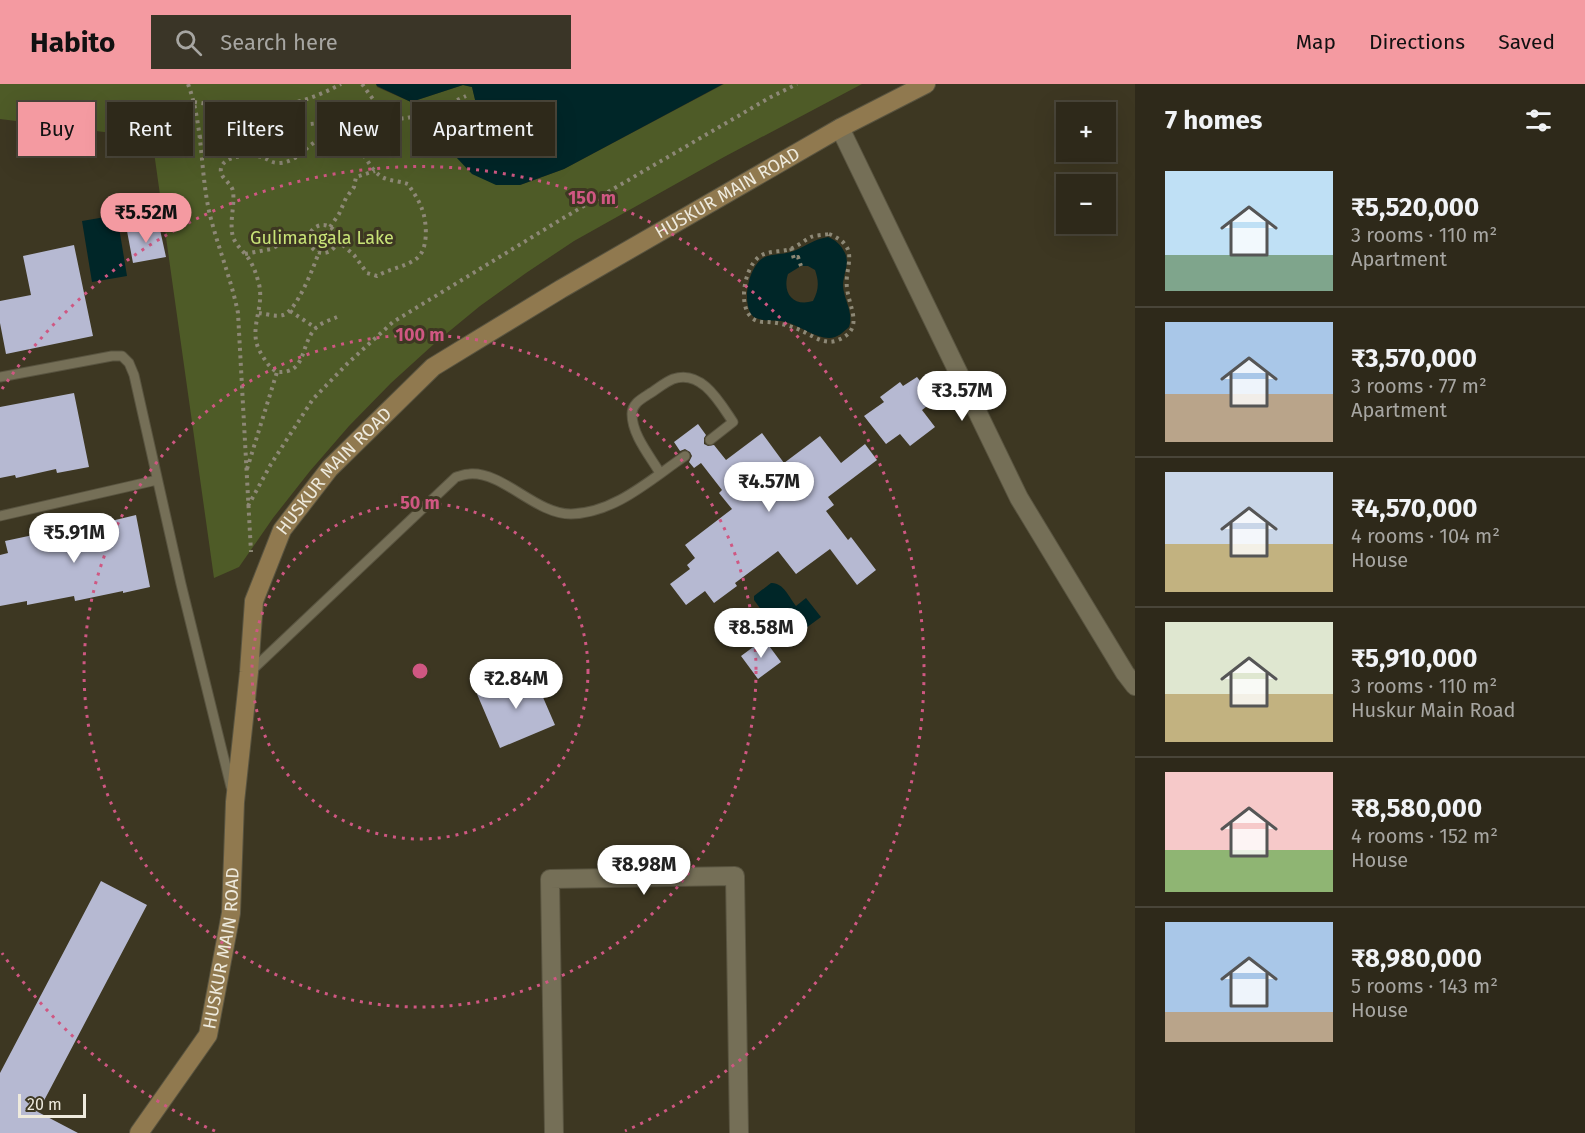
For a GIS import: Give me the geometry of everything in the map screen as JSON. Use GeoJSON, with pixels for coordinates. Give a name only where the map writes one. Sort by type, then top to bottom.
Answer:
{"type":"FeatureCollection","features":[{"type":"Feature","properties":{"kind":"main road","name":"HUSKUR MAIN ROAD"},"geometry":{"type":"LineString","coordinates":[[139,1133],[208,1035],[231,913],[235,802],[254,601],[282,530],[330,468],[433,367],[561,289],[840,128],[926,84]]}},
{"type":"Feature","properties":{"kind":"street"},"geometry":{"type":"LineString","coordinates":[[840,128],[1019,498],[1125,674],[1135,686]]}},
{"type":"Feature","properties":{"kind":"street"},"geometry":{"type":"LineString","coordinates":[[554,1133],[550,879],[735,876],[739,1133]]}},
{"type":"Feature","properties":{"kind":"lane"},"geometry":{"type":"LineString","coordinates":[[0,377],[112,356],[122,356],[129,363],[134,375],[235,802]]}},
{"type":"Feature","properties":{"kind":"lane"},"geometry":{"type":"LineString","coordinates":[[660,473],[633,426],[631,412],[637,402],[673,379],[688,379],[701,383],[714,393],[733,422],[710,440]]}},
{"type":"Feature","properties":{"kind":"lane"},"geometry":{"type":"LineString","coordinates":[[249,672],[456,477],[469,474],[487,475],[549,510],[570,514],[592,511],[623,499],[685,456]]}},
{"type":"Feature","properties":{"kind":"lane"},"geometry":{"type":"LineString","coordinates":[[0,516],[157,480]]}},
{"type":"Feature","properties":{"kind":"path"},"geometry":{"type":"LineString","coordinates":[[188,84],[194,102],[209,210],[232,284],[238,312],[248,506],[271,464],[312,399],[393,322],[565,217],[797,84]]}},
{"type":"Feature","properties":{"kind":"path"},"geometry":{"type":"LineString","coordinates":[[194,102],[243,109],[291,104],[341,84]]}},
{"type":"Feature","properties":{"kind":"path"},"geometry":{"type":"LineString","coordinates":[[362,84],[375,102]]}},
{"type":"Feature","properties":{"kind":"path"},"geometry":{"type":"LineString","coordinates":[[400,119],[429,113],[466,96]]}},
{"type":"Feature","properties":{"kind":"path"},"geometry":{"type":"LineString","coordinates":[[199,137],[317,123]]}},
{"type":"Feature","properties":{"kind":"path"},"geometry":{"type":"LineString","coordinates":[[337,240],[354,255],[367,273],[373,276],[410,263],[420,257],[424,245],[426,229],[423,209],[408,184],[384,178],[375,171],[358,146],[342,139],[322,137],[292,159],[281,163],[271,162],[261,156],[241,156],[226,160],[220,171],[222,177],[231,186],[233,193],[233,237],[255,269],[260,290],[255,339],[267,363],[277,372],[287,373],[295,368],[316,328],[337,317]]}},
{"type":"Feature","properties":{"kind":"path"},"geometry":{"type":"LineString","coordinates":[[330,227],[354,187],[356,177],[375,171]]}},
{"type":"Feature","properties":{"kind":"path"},"geometry":{"type":"LineString","coordinates":[[245,254],[271,249],[285,243],[293,244],[309,237],[315,227],[321,225],[330,227],[336,234],[337,240],[331,250],[319,252],[313,249],[309,237]]}},
{"type":"Feature","properties":{"kind":"path"},"geometry":{"type":"LineString","coordinates":[[829,234],[837,237],[849,253],[846,287],[854,323],[852,330],[839,340],[829,342],[821,340],[785,325],[753,321],[748,315],[744,303],[745,285],[750,267],[766,253],[791,249],[811,237],[829,234]]}},
{"type":"Feature","properties":{"kind":"path"},"geometry":{"type":"LineString","coordinates":[[791,249],[794,259],[798,257],[801,266]]}},
{"type":"Feature","properties":{"kind":"path"},"geometry":{"type":"LineString","coordinates":[[259,313],[283,315],[290,311],[297,301],[319,252]]}},
{"type":"Feature","properties":{"kind":"path"},"geometry":{"type":"LineString","coordinates":[[290,311],[316,328]]}},
{"type":"Feature","properties":{"kind":"path"},"geometry":{"type":"LineString","coordinates":[[246,471],[277,372]]}},
{"type":"Feature","properties":{"kind":"green space","name":"Gulimangala Lake"},"geometry":{"type":"Polygon","coordinates":[[[0,84],[376,84],[377,87],[411,102],[463,85],[472,87],[476,102],[412,102],[412,156],[486,156],[520,185],[564,169],[724,84],[862,84],[724,157],[574,241],[480,306],[391,383],[349,426],[273,518],[239,567],[214,578],[155,156],[193,156],[193,102],[107,102],[107,132],[95,131],[95,102],[18,102],[18,121],[0,119],[0,84]]]}},
{"type":"Feature","properties":{"kind":"water"},"geometry":{"type":"Polygon","coordinates":[[[376,84],[723,84],[564,169],[520,185],[496,185],[472,174],[455,156],[555,156],[555,102],[476,102],[472,87],[463,85],[411,102],[376,84]]]}},
{"type":"Feature","properties":{"kind":"water"},"geometry":{"type":"Polygon","coordinates":[[[117,215],[127,276],[92,282],[82,221],[117,215]]]}},
{"type":"Feature","properties":{"kind":"water"},"geometry":{"type":"Polygon","coordinates":[[[828,237],[836,241],[846,257],[847,265],[843,286],[850,312],[849,327],[835,337],[829,338],[813,334],[786,322],[754,317],[748,308],[747,292],[748,284],[758,262],[767,256],[794,251],[828,237]],[[801,266],[788,274],[788,292],[791,297],[800,302],[813,301],[817,289],[815,270],[808,266],[801,266]]]}},
{"type":"Feature","properties":{"kind":"water"},"geometry":{"type":"Polygon","coordinates":[[[771,583],[782,587],[796,606],[806,598],[821,617],[787,642],[783,636],[784,627],[781,624],[773,626],[754,600],[754,596],[771,583]]]}},
{"type":"Feature","properties":{"kind":"building"},"geometry":{"type":"Polygon","coordinates":[[[159,225],[166,257],[133,263],[127,231],[159,225]]]}},
{"type":"Feature","properties":{"kind":"building"},"geometry":{"type":"Polygon","coordinates":[[[74,245],[93,336],[6,354],[0,323],[0,301],[31,295],[23,256],[74,245]]]}},
{"type":"Feature","properties":{"kind":"building"},"geometry":{"type":"Polygon","coordinates":[[[917,377],[935,400],[922,410],[935,427],[910,446],[900,434],[886,444],[864,416],[884,402],[880,397],[900,382],[903,386],[917,377]]]}},
{"type":"Feature","properties":{"kind":"building"},"geometry":{"type":"Polygon","coordinates":[[[74,393],[89,467],[57,473],[56,469],[16,478],[15,475],[0,478],[0,407],[74,393]]]}},
{"type":"Feature","properties":{"kind":"building"},"geometry":{"type":"Polygon","coordinates":[[[698,424],[706,435],[704,444],[714,445],[726,460],[762,433],[784,463],[820,436],[841,463],[865,444],[877,460],[828,497],[834,505],[826,511],[848,540],[851,537],[876,570],[857,585],[830,549],[796,574],[778,551],[735,583],[737,586],[714,603],[705,591],[686,605],[670,584],[690,569],[687,565],[695,558],[685,545],[732,509],[719,493],[722,490],[701,463],[694,468],[689,462],[692,456],[690,452],[685,449],[680,451],[674,442],[698,424]]]}},
{"type":"Feature","properties":{"kind":"building"},"geometry":{"type":"Polygon","coordinates":[[[136,515],[150,587],[75,601],[74,596],[27,605],[27,601],[0,606],[0,555],[8,553],[5,541],[52,531],[53,535],[136,515]]]}},
{"type":"Feature","properties":{"kind":"building"},"geometry":{"type":"Polygon","coordinates":[[[764,639],[781,662],[758,679],[741,656],[764,639]]]}},
{"type":"Feature","properties":{"kind":"building"},"geometry":{"type":"Polygon","coordinates":[[[532,672],[555,725],[500,748],[477,694],[532,672]]]}},
{"type":"Feature","properties":{"kind":"building"},"geometry":{"type":"Polygon","coordinates":[[[101,881],[147,905],[38,1112],[78,1133],[0,1133],[0,1073],[101,881]]]}}]}
